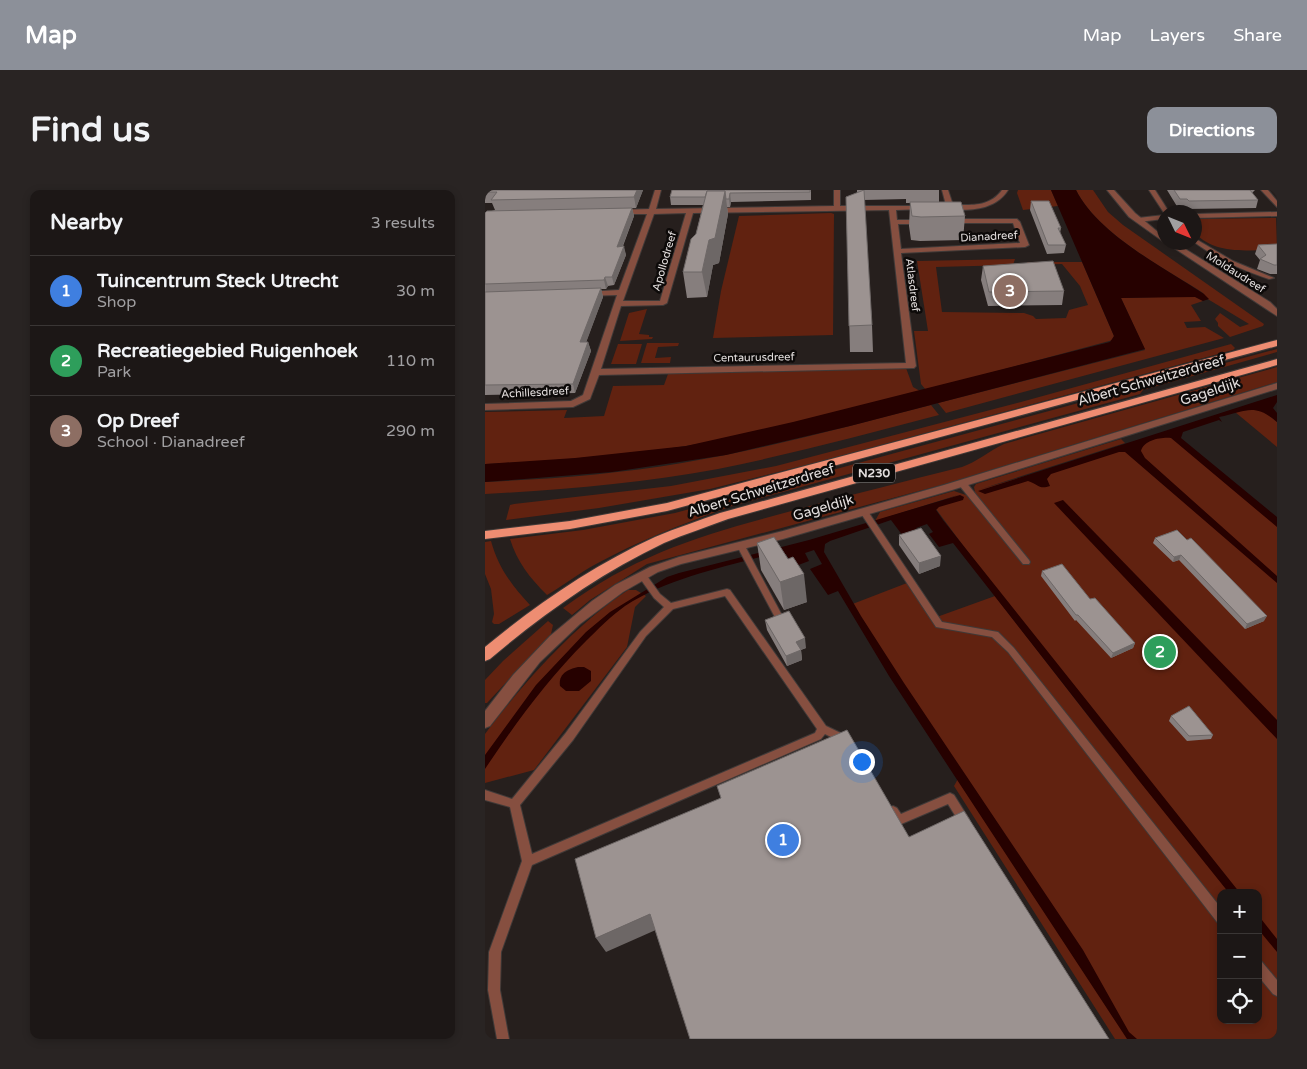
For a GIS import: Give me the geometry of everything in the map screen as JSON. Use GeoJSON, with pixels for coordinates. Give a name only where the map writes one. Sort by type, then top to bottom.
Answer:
{"type":"FeatureCollection","features":[{"type":"Feature","properties":{"kind":"highway","name":"Albert Schweitzerdreef"},"geometry":{"type":"LineString","coordinates":[[485,535],[570,525],[693,500],[1277,343]]}},
{"type":"Feature","properties":{"kind":"highway","name":"Albert Schweitzerdreef"},"geometry":{"type":"LineString","coordinates":[[485,655],[529,618],[605,570],[651,544],[724,516],[1277,362]]}},
{"type":"Feature","properties":{"kind":"street","name":"Apollodreef"},"geometry":{"type":"LineString","coordinates":[[597,372],[604,343],[658,190]]}},
{"type":"Feature","properties":{"kind":"street"},"geometry":{"type":"LineString","coordinates":[[837,190],[837,208]]}},
{"type":"Feature","properties":{"kind":"street"},"geometry":{"type":"LineString","coordinates":[[945,190],[950,207]]}},
{"type":"Feature","properties":{"kind":"street"},"geometry":{"type":"LineString","coordinates":[[604,212],[950,207],[991,204],[1001,198],[1005,190]]}},
{"type":"Feature","properties":{"kind":"street"},"geometry":{"type":"LineString","coordinates":[[1110,190],[1125,208],[1157,234]]}},
{"type":"Feature","properties":{"kind":"street"},"geometry":{"type":"LineString","coordinates":[[1152,190],[1162,205]]}},
{"type":"Feature","properties":{"kind":"street"},"geometry":{"type":"LineString","coordinates":[[1263,190],[1277,205]]}},
{"type":"Feature","properties":{"kind":"street","name":"Atlasdreef"},"geometry":{"type":"LineString","coordinates":[[891,208],[911,366]]}},
{"type":"Feature","properties":{"kind":"street","name":"Apollodreef"},"geometry":{"type":"LineString","coordinates":[[618,304],[663,303],[690,211]]}},
{"type":"Feature","properties":{"kind":"street"},"geometry":{"type":"LineString","coordinates":[[1202,216],[1277,214]]}},
{"type":"Feature","properties":{"kind":"street"},"geometry":{"type":"LineString","coordinates":[[1138,220],[1157,218]]}},
{"type":"Feature","properties":{"kind":"street","name":"Dianadreef"},"geometry":{"type":"LineString","coordinates":[[897,251],[1025,245],[1016,222],[1010,220],[942,221]]}},
{"type":"Feature","properties":{"kind":"street"},"geometry":{"type":"LineString","coordinates":[[893,222],[932,221]]}},
{"type":"Feature","properties":{"kind":"street","name":"Moldaudreef"},"geometry":{"type":"LineString","coordinates":[[1181,250],[1267,304],[1277,313]]}},
{"type":"Feature","properties":{"kind":"street"},"geometry":{"type":"LineString","coordinates":[[574,294],[623,292]]}},
{"type":"Feature","properties":{"kind":"street","name":"Moldaudreef"},"geometry":{"type":"LineString","coordinates":[[1267,304],[1277,307]]}},
{"type":"Feature","properties":{"kind":"street","name":"Centaurusdreef"},"geometry":{"type":"LineString","coordinates":[[597,372],[911,366]]}},
{"type":"Feature","properties":{"kind":"street","name":"Achillesdreef"},"geometry":{"type":"LineString","coordinates":[[485,407],[573,404],[587,397],[597,372]]}},
{"type":"Feature","properties":{"kind":"street","name":"Gageldijk"},"geometry":{"type":"LineString","coordinates":[[485,722],[534,662],[566,628],[605,598],[649,584],[683,560],[741,546],[963,483],[1277,386]]}},
{"type":"Feature","properties":{"kind":"lane"},"geometry":{"type":"LineString","coordinates":[[1202,244],[1245,270],[1271,278]]}},
{"type":"Feature","properties":{"kind":"lane"},"geometry":{"type":"LineString","coordinates":[[963,483],[1026,562]]}},
{"type":"Feature","properties":{"kind":"lane"},"geometry":{"type":"LineString","coordinates":[[864,512],[939,624],[995,634],[1011,650],[1217,913]]}},
{"type":"Feature","properties":{"kind":"lane"},"geometry":{"type":"LineString","coordinates":[[741,546],[780,619]]}},
{"type":"Feature","properties":{"kind":"lane"},"geometry":{"type":"LineString","coordinates":[[649,584],[670,607]]}},
{"type":"Feature","properties":{"kind":"lane"},"geometry":{"type":"LineString","coordinates":[[515,804],[569,737],[643,634],[670,607],[727,592],[823,729],[854,744]]}},
{"type":"Feature","properties":{"kind":"lane"},"geometry":{"type":"LineString","coordinates":[[527,861],[818,736],[823,729]]}},
{"type":"Feature","properties":{"kind":"lane"},"geometry":{"type":"LineString","coordinates":[[485,795],[515,804]]}},
{"type":"Feature","properties":{"kind":"lane"},"geometry":{"type":"LineString","coordinates":[[889,803],[899,820],[950,798],[971,831]]}},
{"type":"Feature","properties":{"kind":"lane"},"geometry":{"type":"LineString","coordinates":[[503,1039],[494,990],[495,952],[527,861],[515,804]]}},
{"type":"Feature","properties":{"kind":"lane"},"geometry":{"type":"LineString","coordinates":[[1262,971],[1277,990]]}},
{"type":"Feature","properties":{"kind":"shaded area"},"geometry":{"type":"Polygon","coordinates":[[[1018,190],[1051,190],[1058,206],[1023,210],[1017,193],[1018,190]]]}},
{"type":"Feature","properties":{"kind":"shaded area"},"geometry":{"type":"Polygon","coordinates":[[[1051,190],[1076,190],[1086,206],[1115,235],[1209,299],[1203,301],[1195,297],[1121,298],[1145,349],[850,426],[726,455],[612,472],[485,482],[485,464],[575,458],[686,446],[793,422],[1110,342],[1114,336],[1051,190]]]}},
{"type":"Feature","properties":{"kind":"shaded area"},"geometry":{"type":"Polygon","coordinates":[[[1076,190],[1093,190],[1108,212],[1123,225],[1264,324],[1263,326],[1230,337],[1218,326],[1215,319],[1220,313],[1240,327],[1249,324],[1206,298],[1203,293],[1151,261],[1115,235],[1086,206],[1076,190]]]}},
{"type":"Feature","properties":{"kind":"shaded area"},"geometry":{"type":"Polygon","coordinates":[[[834,214],[833,335],[713,338],[721,291],[739,216],[834,214]]]}},
{"type":"Feature","properties":{"kind":"shaded area"},"geometry":{"type":"Polygon","coordinates":[[[1276,218],[1277,250],[1233,250],[1212,245],[1202,239],[1202,219],[1276,218]]]}},
{"type":"Feature","properties":{"kind":"shaded area"},"geometry":{"type":"Polygon","coordinates":[[[1015,259],[1013,265],[936,267],[942,312],[1024,313],[1036,319],[1066,318],[1069,310],[1088,305],[1080,286],[1062,264],[1023,265],[1028,264],[1027,262],[1082,262],[1114,336],[1113,340],[926,390],[921,384],[914,331],[928,331],[917,261],[1015,259]]]}},
{"type":"Feature","properties":{"kind":"shaded area"},"geometry":{"type":"Polygon","coordinates":[[[1194,296],[1203,301],[1191,305],[1201,321],[1184,322],[1187,328],[1205,327],[1224,338],[946,413],[938,403],[1145,350],[1121,298],[1194,296]]]}},
{"type":"Feature","properties":{"kind":"shaded area"},"geometry":{"type":"Polygon","coordinates":[[[647,309],[639,334],[649,335],[649,337],[653,337],[652,339],[620,341],[629,313],[647,309]]]}},
{"type":"Feature","properties":{"kind":"shaded area"},"geometry":{"type":"Polygon","coordinates":[[[647,343],[679,343],[678,346],[658,347],[655,358],[671,357],[670,363],[641,363],[647,343]]]}},
{"type":"Feature","properties":{"kind":"shaded area"},"geometry":{"type":"Polygon","coordinates":[[[618,344],[642,344],[636,364],[611,364],[618,344]]]}},
{"type":"Feature","properties":{"kind":"shaded area"},"geometry":{"type":"Polygon","coordinates":[[[1231,344],[1235,348],[1233,350],[814,463],[710,489],[599,508],[506,520],[510,505],[514,504],[671,486],[776,466],[1021,402],[1231,344]]]}},
{"type":"Feature","properties":{"kind":"shaded area"},"geometry":{"type":"Polygon","coordinates":[[[1277,349],[1277,352],[1143,390],[1140,394],[732,506],[680,525],[629,547],[590,568],[547,595],[525,569],[516,555],[510,539],[583,530],[675,513],[1277,349]]]}},
{"type":"Feature","properties":{"kind":"shaded area"},"geometry":{"type":"Polygon","coordinates":[[[1277,367],[1277,382],[945,484],[647,564],[590,600],[572,615],[563,608],[620,572],[676,546],[705,536],[819,503],[962,467],[1004,444],[1277,367]]]}},
{"type":"Feature","properties":{"kind":"shaded area"},"geometry":{"type":"Polygon","coordinates":[[[906,368],[913,387],[920,391],[745,435],[636,453],[561,460],[485,464],[485,412],[567,410],[564,418],[604,416],[613,386],[664,385],[668,374],[906,368]]]}},
{"type":"Feature","properties":{"kind":"shaded area"},"geometry":{"type":"Polygon","coordinates":[[[1277,395],[1277,402],[1273,408],[1277,413],[1277,422],[1262,412],[1255,410],[1243,411],[1219,417],[1222,422],[1219,420],[1183,432],[1181,438],[1277,517],[1277,527],[1171,438],[1149,442],[1141,451],[1145,458],[1277,576],[1277,583],[1125,452],[1119,452],[1051,474],[1047,479],[1050,486],[1041,487],[1028,481],[985,494],[978,491],[1277,395]]]}},
{"type":"Feature","properties":{"kind":"shaded area"},"geometry":{"type":"Polygon","coordinates":[[[931,405],[939,415],[718,469],[602,485],[485,494],[485,482],[584,476],[682,463],[776,444],[931,405]]]}},
{"type":"Feature","properties":{"kind":"shaded area"},"geometry":{"type":"Polygon","coordinates":[[[1254,409],[1265,412],[1277,422],[1277,447],[1235,412],[1254,409]]]}},
{"type":"Feature","properties":{"kind":"shaded area"},"geometry":{"type":"Polygon","coordinates":[[[1170,433],[1277,522],[1277,1039],[1115,1039],[954,786],[959,777],[850,605],[907,583],[934,618],[995,596],[1116,752],[933,505],[958,495],[875,521],[880,512],[954,491],[966,495],[975,492],[974,487],[976,484],[1121,439],[1125,443],[978,490],[1170,433]]]}},
{"type":"Feature","properties":{"kind":"shaded area"},"geometry":{"type":"Polygon","coordinates":[[[960,495],[964,497],[963,500],[939,507],[936,510],[1237,889],[1226,889],[953,543],[939,547],[929,534],[933,532],[927,524],[916,528],[918,532],[903,536],[891,520],[825,544],[824,552],[861,616],[1083,950],[1129,1032],[1137,1039],[1127,1039],[889,676],[838,591],[828,595],[810,569],[822,564],[814,550],[805,553],[809,561],[793,567],[786,554],[763,561],[760,557],[673,582],[625,606],[595,632],[558,671],[520,719],[485,769],[485,755],[536,685],[586,632],[610,612],[667,577],[809,540],[960,495]]]}},
{"type":"Feature","properties":{"kind":"shaded area"},"geometry":{"type":"Polygon","coordinates":[[[1063,500],[1277,720],[1277,739],[1054,503],[1063,500]]]}},
{"type":"Feature","properties":{"kind":"shaded area"},"geometry":{"type":"Polygon","coordinates":[[[491,541],[506,576],[530,605],[499,624],[492,622],[494,614],[491,589],[485,574],[485,542],[491,541]]]}},
{"type":"Feature","properties":{"kind":"shaded area"},"geometry":{"type":"Polygon","coordinates":[[[628,590],[636,590],[646,596],[635,607],[627,647],[534,770],[485,783],[485,734],[533,675],[569,637],[608,604],[628,590]]]}},
{"type":"Feature","properties":{"kind":"shaded area"},"geometry":{"type":"Polygon","coordinates":[[[548,621],[553,625],[551,634],[485,703],[485,680],[503,661],[548,621]]]}},
{"type":"Feature","properties":{"kind":"shaded area"},"geometry":{"type":"Polygon","coordinates":[[[578,667],[584,667],[591,671],[591,681],[579,691],[566,691],[560,686],[562,675],[578,667]]]}},
{"type":"Feature","properties":{"kind":"shaded area"},"geometry":{"type":"Polygon","coordinates":[[[1262,920],[1277,939],[1277,952],[1262,934],[1262,920]]]}},
{"type":"Feature","properties":{"kind":"building"},"geometry":{"type":"Polygon","coordinates":[[[485,190],[637,190],[634,197],[491,200],[497,192],[485,192],[485,190]]]}},
{"type":"Feature","properties":{"kind":"building"},"geometry":{"type":"Polygon","coordinates":[[[672,190],[810,190],[810,192],[730,193],[729,199],[726,199],[725,191],[707,191],[705,197],[670,197],[672,190]]]}},
{"type":"Feature","properties":{"kind":"building"},"geometry":{"type":"Polygon","coordinates":[[[864,190],[872,325],[849,326],[846,197],[864,190]]]}},
{"type":"Feature","properties":{"kind":"building"},"geometry":{"type":"Polygon","coordinates":[[[1174,190],[1250,190],[1258,200],[1189,201],[1187,199],[1180,199],[1174,190]]]}},
{"type":"Feature","properties":{"kind":"building"},"geometry":{"type":"Polygon","coordinates":[[[707,191],[725,191],[715,238],[709,240],[702,272],[683,272],[691,239],[696,234],[707,191]]]}},
{"type":"Feature","properties":{"kind":"building"},"geometry":{"type":"Polygon","coordinates":[[[1031,201],[1049,201],[1066,245],[1048,245],[1031,201]]]}},
{"type":"Feature","properties":{"kind":"building"},"geometry":{"type":"Polygon","coordinates":[[[910,202],[961,202],[965,216],[912,216],[910,202]]]}},
{"type":"Feature","properties":{"kind":"building"},"geometry":{"type":"Polygon","coordinates":[[[632,208],[617,247],[624,246],[612,277],[605,277],[604,280],[485,284],[485,213],[487,211],[632,208]]]}},
{"type":"Feature","properties":{"kind":"building"},"geometry":{"type":"Polygon","coordinates":[[[1277,244],[1277,265],[1260,259],[1266,255],[1258,245],[1277,244]]]}},
{"type":"Feature","properties":{"kind":"building"},"geometry":{"type":"Polygon","coordinates":[[[1053,261],[1064,291],[989,292],[983,266],[1053,261]]]}},
{"type":"Feature","properties":{"kind":"building"},"geometry":{"type":"Polygon","coordinates":[[[601,288],[580,342],[588,342],[573,384],[485,385],[485,292],[601,288]]]}},
{"type":"Feature","properties":{"kind":"building"},"geometry":{"type":"Polygon","coordinates":[[[921,528],[941,556],[919,563],[899,535],[921,528]]]}},
{"type":"Feature","properties":{"kind":"building"},"geometry":{"type":"Polygon","coordinates":[[[1177,530],[1187,540],[1191,538],[1267,616],[1247,624],[1181,555],[1174,557],[1155,538],[1177,530]]]}},
{"type":"Feature","properties":{"kind":"building"},"geometry":{"type":"Polygon","coordinates":[[[774,537],[788,559],[793,557],[804,574],[780,582],[757,543],[774,537]]]}},
{"type":"Feature","properties":{"kind":"building"},"geometry":{"type":"Polygon","coordinates":[[[1062,564],[1090,599],[1095,598],[1135,643],[1113,653],[1076,615],[1042,571],[1062,564]]]}},
{"type":"Feature","properties":{"kind":"building"},"geometry":{"type":"Polygon","coordinates":[[[789,611],[805,638],[796,642],[801,650],[786,656],[765,620],[789,611]]]}},
{"type":"Feature","properties":{"kind":"building"},"geometry":{"type":"Polygon","coordinates":[[[1189,706],[1213,735],[1189,736],[1171,716],[1189,706]]]}},
{"type":"Feature","properties":{"kind":"building"},"geometry":{"type":"Polygon","coordinates":[[[847,730],[909,837],[964,811],[1109,1039],[690,1039],[650,914],[596,938],[575,859],[721,798],[717,786],[847,730]]]}},
{"type":"Feature","properties":{"kind":"place","name":"Op Dreef"},"geometry":{"type":"Point","coordinates":[1010,291]}},
{"type":"Feature","properties":{"kind":"place","name":"Recreatiegebied Ruigenhoek"},"geometry":{"type":"Point","coordinates":[1160,652]}},
{"type":"Feature","properties":{"kind":"place","name":"Tuincentrum Steck Utrecht"},"geometry":{"type":"Point","coordinates":[783,840]}}]}
